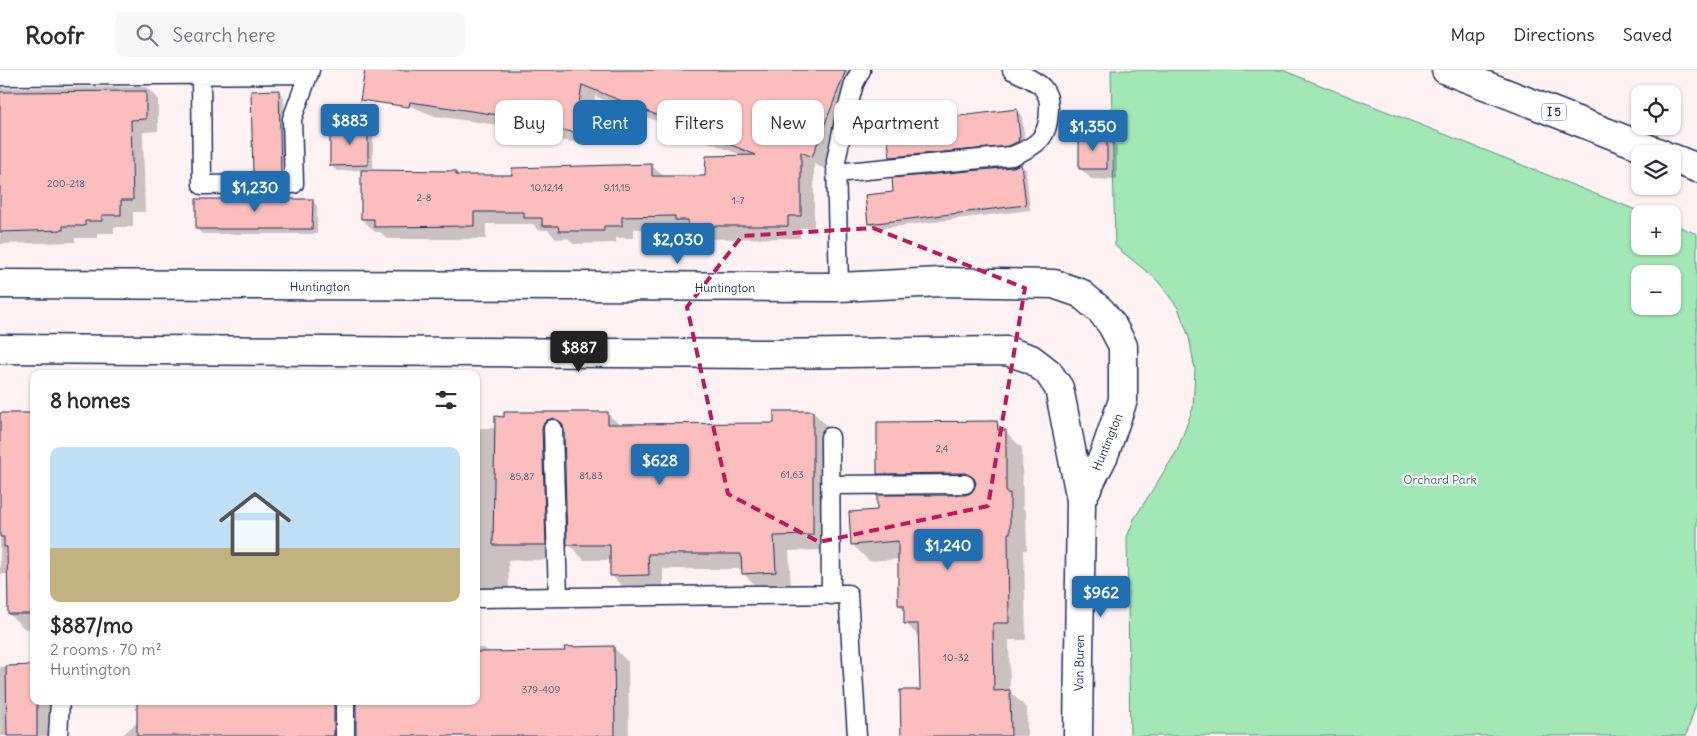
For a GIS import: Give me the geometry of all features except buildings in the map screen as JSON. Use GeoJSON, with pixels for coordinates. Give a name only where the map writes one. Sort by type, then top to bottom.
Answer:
{"type":"FeatureCollection","features":[{"type":"Feature","properties":{"kind":"main road","name":"I 5"},"geometry":{"type":"LineString","coordinates":[[1446,70],[1639,145]]}},
{"type":"Feature","properties":{"kind":"main road"},"geometry":{"type":"LineString","coordinates":[[1681,162],[1697,168]]}},
{"type":"Feature","properties":{"kind":"main road","name":"Huntington"},"geometry":{"type":"LineString","coordinates":[[0,284],[839,287],[941,282],[1054,284],[1080,294],[1101,311],[1112,325],[1122,346],[1123,400],[1104,455],[1081,500]]}},
{"type":"Feature","properties":{"kind":"main road","name":"Huntington"},"geometry":{"type":"LineString","coordinates":[[0,349],[765,354],[1007,351],[1032,359],[1048,372],[1059,388],[1081,500]]}},
{"type":"Feature","properties":{"kind":"main road","name":"Van Buren"},"geometry":{"type":"LineString","coordinates":[[1078,736],[1081,500]]}},
{"type":"Feature","properties":{"kind":"lane"},"geometry":{"type":"LineString","coordinates":[[839,287],[836,161],[854,84],[861,70]]}},
{"type":"Feature","properties":{"kind":"lane"},"geometry":{"type":"LineString","coordinates":[[836,173],[1012,156],[1032,148],[1044,135],[1049,118],[1049,96],[1041,86],[1012,70]]}},
{"type":"Feature","properties":{"kind":"lane"},"geometry":{"type":"LineString","coordinates":[[0,76],[202,73],[309,72],[292,119],[294,184],[202,185],[202,73]]}},
{"type":"Feature","properties":{"kind":"lane"},"geometry":{"type":"LineString","coordinates":[[553,429],[558,597]]}},
{"type":"Feature","properties":{"kind":"lane"},"geometry":{"type":"LineString","coordinates":[[830,437],[831,595]]}},
{"type":"Feature","properties":{"kind":"lane"},"geometry":{"type":"LineString","coordinates":[[830,485],[964,484]]}},
{"type":"Feature","properties":{"kind":"lane"},"geometry":{"type":"LineString","coordinates":[[480,598],[848,594],[857,736]]}},
{"type":"Feature","properties":{"kind":"lane"},"geometry":{"type":"LineString","coordinates":[[58,736],[60,705]]}},
{"type":"Feature","properties":{"kind":"lane"},"geometry":{"type":"LineString","coordinates":[[345,705],[345,736]]}},
{"type":"Feature","properties":{"kind":"highlighted area"},"geometry":{"type":"Polygon","coordinates":[[[873,228],[1025,288],[988,506],[819,542],[728,494],[687,307],[742,236],[873,228]]]}},
{"type":"Feature","properties":{"kind":"green space","name":"Orchard Park"},"geometry":{"type":"Polygon","coordinates":[[[1111,70],[1282,70],[1631,208],[1631,255],[1681,255],[1681,227],[1697,234],[1697,701],[1686,736],[1130,736],[1127,537],[1134,519],[1177,451],[1193,408],[1195,370],[1189,337],[1178,308],[1157,280],[1115,246],[1111,70]]]}}]}
